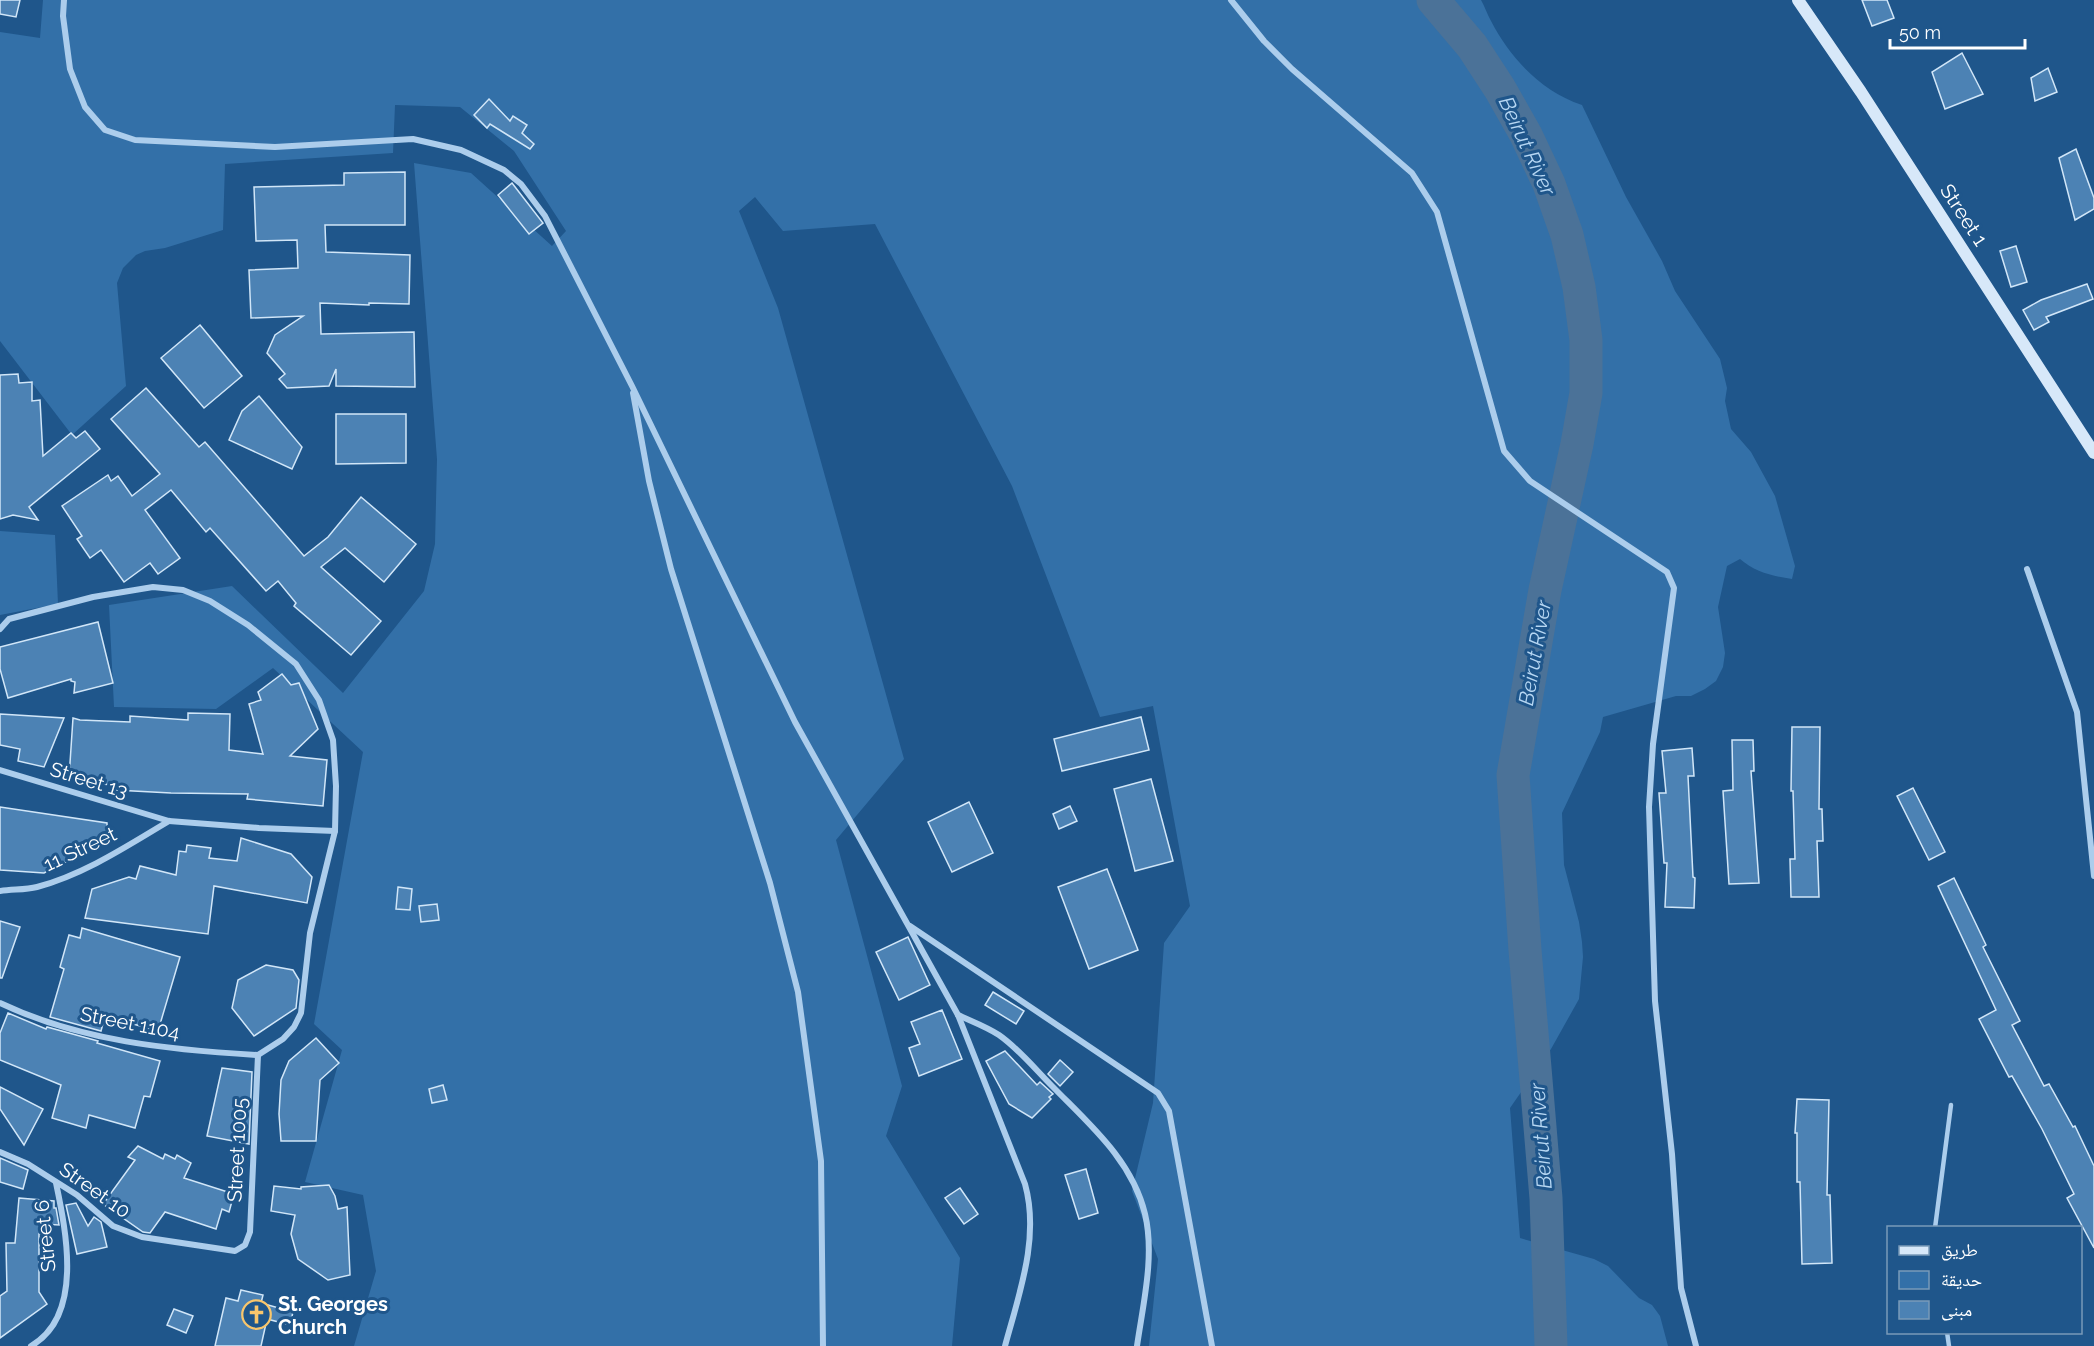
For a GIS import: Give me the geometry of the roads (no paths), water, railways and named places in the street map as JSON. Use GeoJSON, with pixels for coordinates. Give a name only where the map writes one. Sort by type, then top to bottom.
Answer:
{"type":"FeatureCollection","features":[{"type":"Feature","properties":{"kind":"street"},"geometry":{"type":"LineString","coordinates":[[64,0],[63,15],[70,69],[85,107],[105,130],[135,141],[275,147],[413,139],[461,150],[504,170],[527,191],[545,216],[632,386],[795,722],[958,1015],[1030,1200],[1031,1218],[1027,1267],[1005,1346]]}},
{"type":"Feature","properties":{"kind":"street"},"geometry":{"type":"LineString","coordinates":[[1231,0],[1264,41],[1292,69],[1412,173],[1423,188],[1437,212],[1442,228],[1486,393],[1504,451],[1530,481],[1667,572],[1674,588],[1653,744],[1649,807],[1654,990],[1672,1154],[1681,1288],[1696,1346]]}},
{"type":"Feature","properties":{"kind":"street","name":"Street 1"},"geometry":{"type":"LineString","coordinates":[[1798,0],[1861,92],[2094,453]]}},
{"type":"Feature","properties":{"kind":"street"},"geometry":{"type":"LineString","coordinates":[[632,386],[649,481],[671,569],[770,883],[798,992],[821,1161],[823,1346]]}},
{"type":"Feature","properties":{"kind":"street"},"geometry":{"type":"LineString","coordinates":[[2027,569],[2077,712],[2094,876]]}},
{"type":"Feature","properties":{"kind":"street"},"geometry":{"type":"LineString","coordinates":[[0,629],[9,619],[93,597],[153,587],[183,590],[210,601],[248,625],[296,664],[319,700],[333,740],[336,786],[335,831],[310,933],[301,1013],[294,1027],[283,1039],[258,1055]]}},
{"type":"Feature","properties":{"kind":"street","name":"Street 13"},"geometry":{"type":"LineString","coordinates":[[0,770],[169,821],[335,831]]}},
{"type":"Feature","properties":{"kind":"street","name":"11 Street"},"geometry":{"type":"LineString","coordinates":[[0,891],[34,887],[68,877],[169,821]]}},
{"type":"Feature","properties":{"kind":"street"},"geometry":{"type":"LineString","coordinates":[[909,926],[1158,1093],[1169,1111],[1212,1346]]}},
{"type":"Feature","properties":{"kind":"street","name":"Street 1104"},"geometry":{"type":"LineString","coordinates":[[0,1003],[84,1033],[187,1051],[258,1055]]}},
{"type":"Feature","properties":{"kind":"street"},"geometry":{"type":"LineString","coordinates":[[958,1015],[998,1034],[1020,1053],[1115,1152],[1136,1184],[1145,1216],[1148,1246],[1147,1277],[1137,1346]]}},
{"type":"Feature","properties":{"kind":"street","name":"Street 1005"},"geometry":{"type":"LineString","coordinates":[[245,1245],[250,1232],[253,1189],[258,1055]]}},
{"type":"Feature","properties":{"kind":"street","name":"Street 10"},"geometry":{"type":"LineString","coordinates":[[0,1152],[28,1164],[77,1195],[113,1226],[128,1233],[235,1251],[245,1245]]}},
{"type":"Feature","properties":{"kind":"street","name":"Street 6"},"geometry":{"type":"LineString","coordinates":[[31,1346],[43,1337],[54,1322],[68,1274],[63,1218],[56,1183]]}},
{"type":"Feature","properties":{"kind":"lane"},"geometry":{"type":"LineString","coordinates":[[1935,1226],[1951,1105]]}},
{"type":"Feature","properties":{"kind":"waterway","name":"Beirut River"},"geometry":{"type":"LineString","coordinates":[[1433,0],[1472,46],[1500,89],[1526,135],[1549,184],[1567,235],[1579,287],[1586,340],[1586,393],[1545,590],[1513,775],[1546,1198],[1551,1346]]}},
{"type":"Feature","properties":{"kind":"place","name":"St. Georges Church"},"geometry":{"type":"Point","coordinates":[257,1315]}}]}
